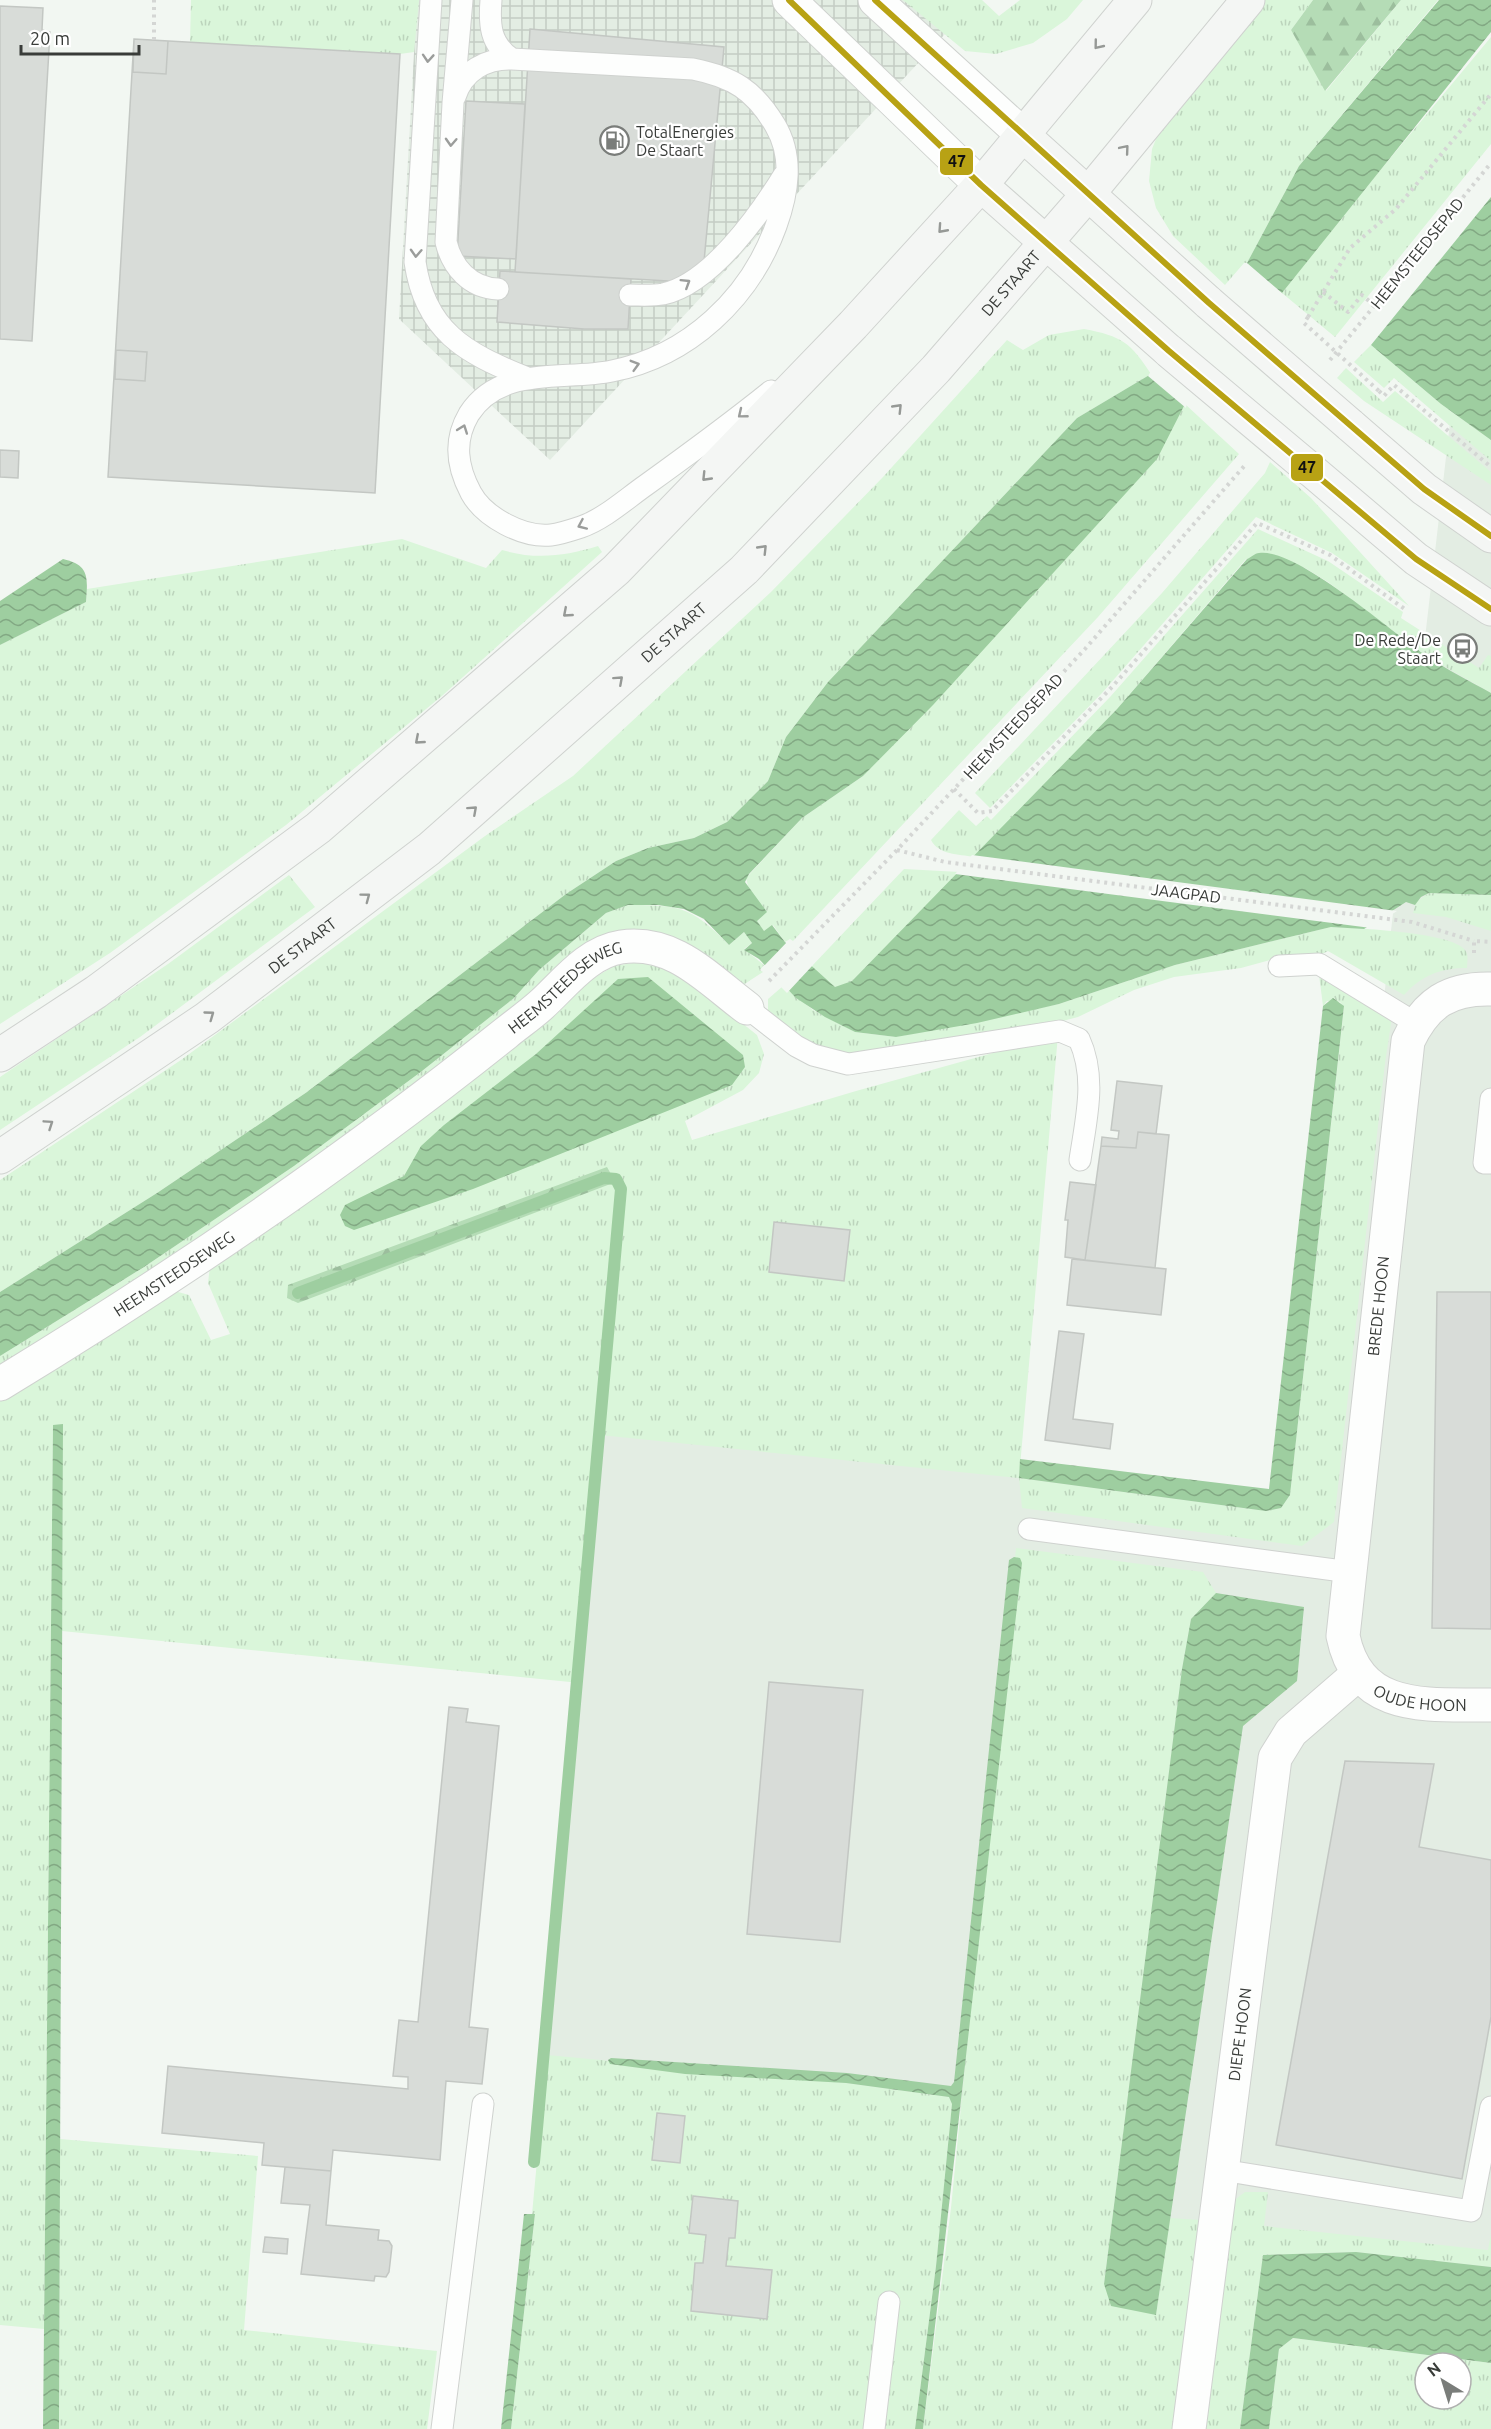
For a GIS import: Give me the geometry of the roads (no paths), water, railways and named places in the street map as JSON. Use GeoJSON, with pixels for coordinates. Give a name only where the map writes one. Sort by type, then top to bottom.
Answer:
{"type":"FeatureCollection","features":[{"type":"Feature","properties":{"kind":"main road"},"geometry":{"type":"LineString","coordinates":[[0,1055],[96,992],[318,828],[616,570],[854,325],[1024,136],[1135,0]]}},
{"type":"Feature","properties":{"kind":"main road","name":"DE STAART"},"geometry":{"type":"LineString","coordinates":[[0,1157],[207,1018],[438,841],[744,570],[936,369],[1046,244],[1248,0]]}},
{"type":"Feature","properties":{"kind":"main road"},"geometry":{"type":"LineString","coordinates":[[1024,136],[1209,303],[1424,489],[1491,536]]}},
{"type":"Feature","properties":{"kind":"main road"},"geometry":{"type":"LineString","coordinates":[[981,185],[1169,351],[1416,559],[1491,609]]}},
{"type":"Feature","properties":{"kind":"street"},"geometry":{"type":"LineString","coordinates":[[789,0],[981,185]]}},
{"type":"Feature","properties":{"kind":"street"},"geometry":{"type":"LineString","coordinates":[[875,0],[1024,136]]}},
{"type":"Feature","properties":{"kind":"street","name":"HEEMSTEEDSEWEG"},"geometry":{"type":"LineString","coordinates":[[0,1384],[99,1324],[219,1245],[415,1106],[540,1006],[598,954],[619,947],[644,945],[666,950],[685,960],[747,1008]]}},
{"type":"Feature","properties":{"kind":"street","name":"BREDE HOON"},"geometry":{"type":"LineString","coordinates":[[1358,1674],[1347,1656],[1343,1636],[1408,1041],[1417,1024],[1435,1004],[1452,993],[1469,988],[1491,989]]}},
{"type":"Feature","properties":{"kind":"street","name":"OUDE HOON"},"geometry":{"type":"LineString","coordinates":[[1358,1674],[1387,1696],[1409,1703],[1491,1705]]}},
{"type":"Feature","properties":{"kind":"street","name":"DIEPE HOON"},"geometry":{"type":"LineString","coordinates":[[1189,2429],[1275,1758],[1291,1732],[1358,1674]]}},
{"type":"Feature","properties":{"kind":"lane"},"geometry":{"type":"LineString","coordinates":[[431,0],[415,262],[418,282],[425,304],[441,326],[462,345],[484,361],[525,377]]}},
{"type":"Feature","properties":{"kind":"lane"},"geometry":{"type":"LineString","coordinates":[[462,0],[453,103],[446,242],[449,254],[461,273],[481,285],[498,289]]}},
{"type":"Feature","properties":{"kind":"lane"},"geometry":{"type":"LineString","coordinates":[[491,0],[490,24],[493,37],[505,54],[512,59]]}},
{"type":"Feature","properties":{"kind":"lane"},"geometry":{"type":"LineString","coordinates":[[453,103],[462,82],[477,67],[496,60],[693,69],[717,74],[744,87],[764,108],[783,142],[788,168],[783,206],[771,238],[754,270],[728,305],[708,325],[681,346],[651,360],[612,371],[525,377],[497,389],[469,414],[461,431],[459,465],[475,500],[492,515],[512,527],[550,535],[583,527],[627,499],[718,434],[854,325]]}},
{"type":"Feature","properties":{"kind":"lane"},"geometry":{"type":"LineString","coordinates":[[630,295],[663,294],[676,290],[698,276],[742,235],[765,205],[788,168]]}},
{"type":"Feature","properties":{"kind":"lane"},"geometry":{"type":"LineString","coordinates":[[1279,966],[1319,964],[1417,1024]]}},
{"type":"Feature","properties":{"kind":"lane","name":"HEEMSTEEDSEWEG"},"geometry":{"type":"LineString","coordinates":[[747,1008],[796,1046],[813,1055],[848,1064],[1060,1030],[1079,1039],[1088,1059],[1090,1090],[1080,1160]]}},
{"type":"Feature","properties":{"kind":"lane"},"geometry":{"type":"LineString","coordinates":[[1491,1099],[1484,1163],[1491,1163]]}},
{"type":"Feature","properties":{"kind":"lane"},"geometry":{"type":"LineString","coordinates":[[1029,1529],[1350,1572]]}},
{"type":"Feature","properties":{"kind":"lane"},"geometry":{"type":"LineString","coordinates":[[442,2429],[483,2104]]}},
{"type":"Feature","properties":{"kind":"lane"},"geometry":{"type":"LineString","coordinates":[[1222,2170],[1471,2211],[1491,2107]]}},
{"type":"Feature","properties":{"kind":"lane"},"geometry":{"type":"LineString","coordinates":[[874,2429],[889,2302]]}},
{"type":"Feature","properties":{"kind":"water"},"geometry":{"type":"Polygon","coordinates":[[[1439,0],[1491,0],[1491,32],[1282,293],[1247,263],[1299,166],[1439,0]]]}},
{"type":"Feature","properties":{"kind":"water"},"geometry":{"type":"Polygon","coordinates":[[[1491,197],[1491,440],[1441,404],[1371,345],[1491,197]]]}},
{"type":"Feature","properties":{"kind":"water"},"geometry":{"type":"Polygon","coordinates":[[[1151,374],[1185,404],[1157,459],[933,705],[863,776],[802,818],[749,874],[745,882],[767,912],[757,921],[764,931],[772,925],[785,942],[835,987],[852,981],[1117,709],[1247,559],[1259,553],[1275,555],[1296,563],[1320,577],[1427,656],[1491,693],[1491,895],[1429,893],[1421,897],[1415,905],[1406,902],[1364,929],[1331,927],[1175,965],[1059,1004],[977,1023],[896,1037],[855,1032],[825,1017],[796,998],[759,959],[744,950],[752,943],[744,932],[729,945],[704,919],[684,909],[658,905],[628,905],[606,913],[539,970],[514,998],[422,1071],[294,1166],[144,1267],[0,1356],[0,1292],[157,1193],[307,1092],[566,894],[616,861],[648,848],[694,838],[727,822],[768,781],[786,737],[828,682],[1077,418],[1151,374]]]}},
{"type":"Feature","properties":{"kind":"water"},"geometry":{"type":"Polygon","coordinates":[[[63,559],[78,565],[85,573],[86,602],[0,645],[0,601],[63,559]]]}},
{"type":"Feature","properties":{"kind":"water"},"geometry":{"type":"Polygon","coordinates":[[[648,977],[743,1055],[745,1067],[732,1085],[473,1189],[354,1230],[345,1226],[340,1215],[345,1205],[404,1176],[421,1146],[444,1125],[536,1054],[618,979],[648,977]]]}},
{"type":"Feature","properties":{"kind":"water"},"geometry":{"type":"Polygon","coordinates":[[[1333,998],[1344,1006],[1290,1495],[1281,1508],[1266,1511],[1019,1478],[1020,1459],[1269,1489],[1323,1006],[1333,998]]]}},
{"type":"Feature","properties":{"kind":"water"},"geometry":{"type":"Polygon","coordinates":[[[63,1424],[59,2429],[43,2429],[53,1425],[63,1424]]]}},
{"type":"Feature","properties":{"kind":"water"},"geometry":{"type":"Polygon","coordinates":[[[1014,1557],[1020,1558],[1022,1563],[923,2429],[915,2429],[936,2266],[952,2104],[949,2097],[846,2083],[685,2074],[610,2064],[608,2060],[611,2058],[847,2073],[951,2086],[954,2082],[1009,1560],[1014,1557]]]}},
{"type":"Feature","properties":{"kind":"water"},"geometry":{"type":"Polygon","coordinates":[[[1216,1593],[1304,1607],[1297,1681],[1243,1726],[1156,2315],[1111,2306],[1104,2284],[1182,1669],[1191,1619],[1216,1593]]]}},
{"type":"Feature","properties":{"kind":"water"},"geometry":{"type":"Polygon","coordinates":[[[524,2214],[535,2214],[511,2429],[501,2429],[524,2214]]]}},
{"type":"Feature","properties":{"kind":"water"},"geometry":{"type":"Polygon","coordinates":[[[1356,2252],[1491,2267],[1491,2363],[1473,2361],[1473,2351],[1413,2351],[1413,2353],[1293,2338],[1279,2349],[1269,2429],[1240,2429],[1263,2255],[1356,2252]]]}},
{"type":"Feature","properties":{"kind":"waterway"},"geometry":{"type":"LineString","coordinates":[[298,1293],[604,1178],[616,1179],[621,1189],[534,2162]]}},
{"type":"Feature","properties":{"kind":"place","name":"TotalEnergies De Staart"},"geometry":{"type":"Point","coordinates":[615,141]}},
{"type":"Feature","properties":{"kind":"place","name":"De Rede/De Staart"},"geometry":{"type":"Point","coordinates":[1462,649]}}]}
